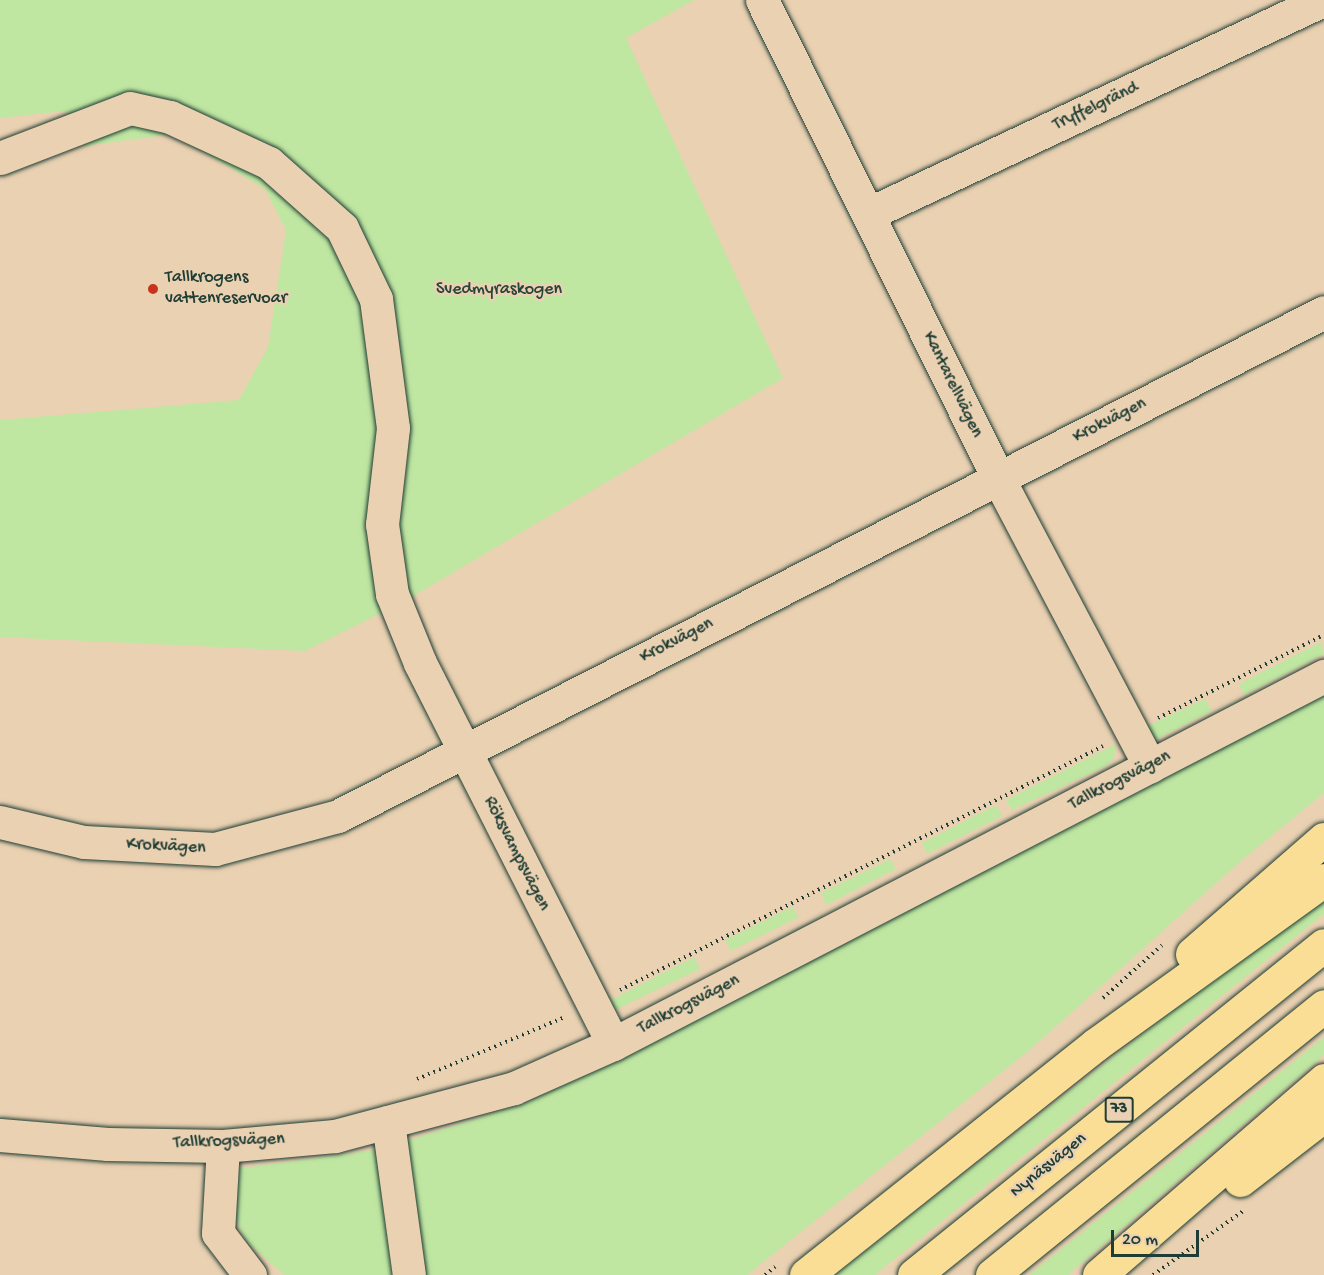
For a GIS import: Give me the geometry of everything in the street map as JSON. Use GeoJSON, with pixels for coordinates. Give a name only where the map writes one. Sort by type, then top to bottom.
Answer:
{"type":"FeatureCollection","features":[{"type":"Feature","properties":{"kind":"highway"},"geometry":{"type":"LineString","coordinates":[[1095,1045],[1216,932],[1324,839]]}},
{"type":"Feature","properties":{"kind":"highway"},"geometry":{"type":"LineString","coordinates":[[806,1275],[1095,1045],[1324,880]]}},
{"type":"Feature","properties":{"kind":"highway","name":"Nynäsvägen"},"geometry":{"type":"LineString","coordinates":[[914,1275],[1324,945]]}},
{"type":"Feature","properties":{"kind":"highway"},"geometry":{"type":"LineString","coordinates":[[992,1275],[1324,1006]]}},
{"type":"Feature","properties":{"kind":"highway"},"geometry":{"type":"LineString","coordinates":[[1110,1266],[1324,1080]]}},
{"type":"Feature","properties":{"kind":"highway"},"geometry":{"type":"LineString","coordinates":[[1110,1266],[1169,1235],[1324,1115]]}},
{"type":"Feature","properties":{"kind":"street","name":"Kantarellvägen"},"geometry":{"type":"LineString","coordinates":[[762,0],[998,478],[1150,766]]}},
{"type":"Feature","properties":{"kind":"street","name":"Tryffelgränd"},"geometry":{"type":"LineString","coordinates":[[868,214],[1323,0]]}},
{"type":"Feature","properties":{"kind":"street","name":"Röksvampsvägen"},"geometry":{"type":"LineString","coordinates":[[0,158],[130,108],[170,117],[269,163],[342,228],[376,299],[393,428],[382,524],[392,594],[420,663],[613,1044]]}},
{"type":"Feature","properties":{"kind":"street","name":"Krokvägen"},"geometry":{"type":"LineString","coordinates":[[0,822],[84,843],[215,849],[338,816],[463,749],[1324,312]]}},
{"type":"Feature","properties":{"kind":"street","name":"Tallkrogsvägen"},"geometry":{"type":"LineString","coordinates":[[0,1135],[108,1144],[223,1146],[335,1136],[514,1088],[613,1044],[1324,676]]}},
{"type":"Feature","properties":{"kind":"street"},"geometry":{"type":"LineString","coordinates":[[388,1122],[409,1275]]}},
{"type":"Feature","properties":{"kind":"street"},"geometry":{"type":"LineString","coordinates":[[223,1146],[218,1233],[251,1271]]}},
{"type":"Feature","properties":{"kind":"path"},"geometry":{"type":"LineString","coordinates":[[408,1083],[482,1055],[592,1005],[1324,635]]}},
{"type":"Feature","properties":{"kind":"green space","name":"Svedmyraskogen"},"geometry":{"type":"Polygon","coordinates":[[[0,0],[694,0],[626,38],[783,378],[405,601],[305,651],[0,637],[0,420],[239,400],[268,347],[286,230],[265,189],[174,134],[84,146],[65,111],[0,118],[0,0]]]}},
{"type":"Feature","properties":{"kind":"green space"},"geometry":{"type":"Polygon","coordinates":[[[1321,642],[1324,654],[1244,695],[1239,684],[1321,642]]]}},
{"type":"Feature","properties":{"kind":"green space"},"geometry":{"type":"Polygon","coordinates":[[[1324,687],[1324,793],[1242,860],[1032,1048],[747,1275],[417,1275],[403,1142],[522,1104],[1324,687]]]}},
{"type":"Feature","properties":{"kind":"green space"},"geometry":{"type":"Polygon","coordinates":[[[1205,699],[1212,711],[1156,739],[1148,739],[1141,729],[1205,699]]]}},
{"type":"Feature","properties":{"kind":"green space"},"geometry":{"type":"Polygon","coordinates":[[[1116,744],[1114,759],[1106,766],[1012,810],[1006,800],[1116,744]]]}},
{"type":"Feature","properties":{"kind":"green space"},"geometry":{"type":"Polygon","coordinates":[[[996,805],[1002,816],[927,854],[922,843],[996,805]]]}},
{"type":"Feature","properties":{"kind":"green space"},"geometry":{"type":"Polygon","coordinates":[[[890,859],[896,869],[826,905],[821,893],[890,859]]]}},
{"type":"Feature","properties":{"kind":"green space"},"geometry":{"type":"Polygon","coordinates":[[[1324,892],[1324,914],[875,1275],[834,1275],[1324,892]]]}},
{"type":"Feature","properties":{"kind":"green space"},"geometry":{"type":"Polygon","coordinates":[[[792,907],[799,917],[731,951],[725,940],[792,907]]]}},
{"type":"Feature","properties":{"kind":"green space"},"geometry":{"type":"Polygon","coordinates":[[[694,957],[700,969],[617,1009],[603,1004],[694,957]]]}},
{"type":"Feature","properties":{"kind":"green space"},"geometry":{"type":"Polygon","coordinates":[[[1324,1037],[1324,1055],[1068,1275],[1029,1275],[1324,1037]]]}},
{"type":"Feature","properties":{"kind":"green space"},"geometry":{"type":"Polygon","coordinates":[[[382,1149],[400,1275],[284,1275],[246,1241],[229,1206],[235,1169],[382,1149]]]}},
{"type":"Feature","properties":{"kind":"place","name":"Tallkrogens vattenreservoar"},"geometry":{"type":"Point","coordinates":[153,289]}}]}
